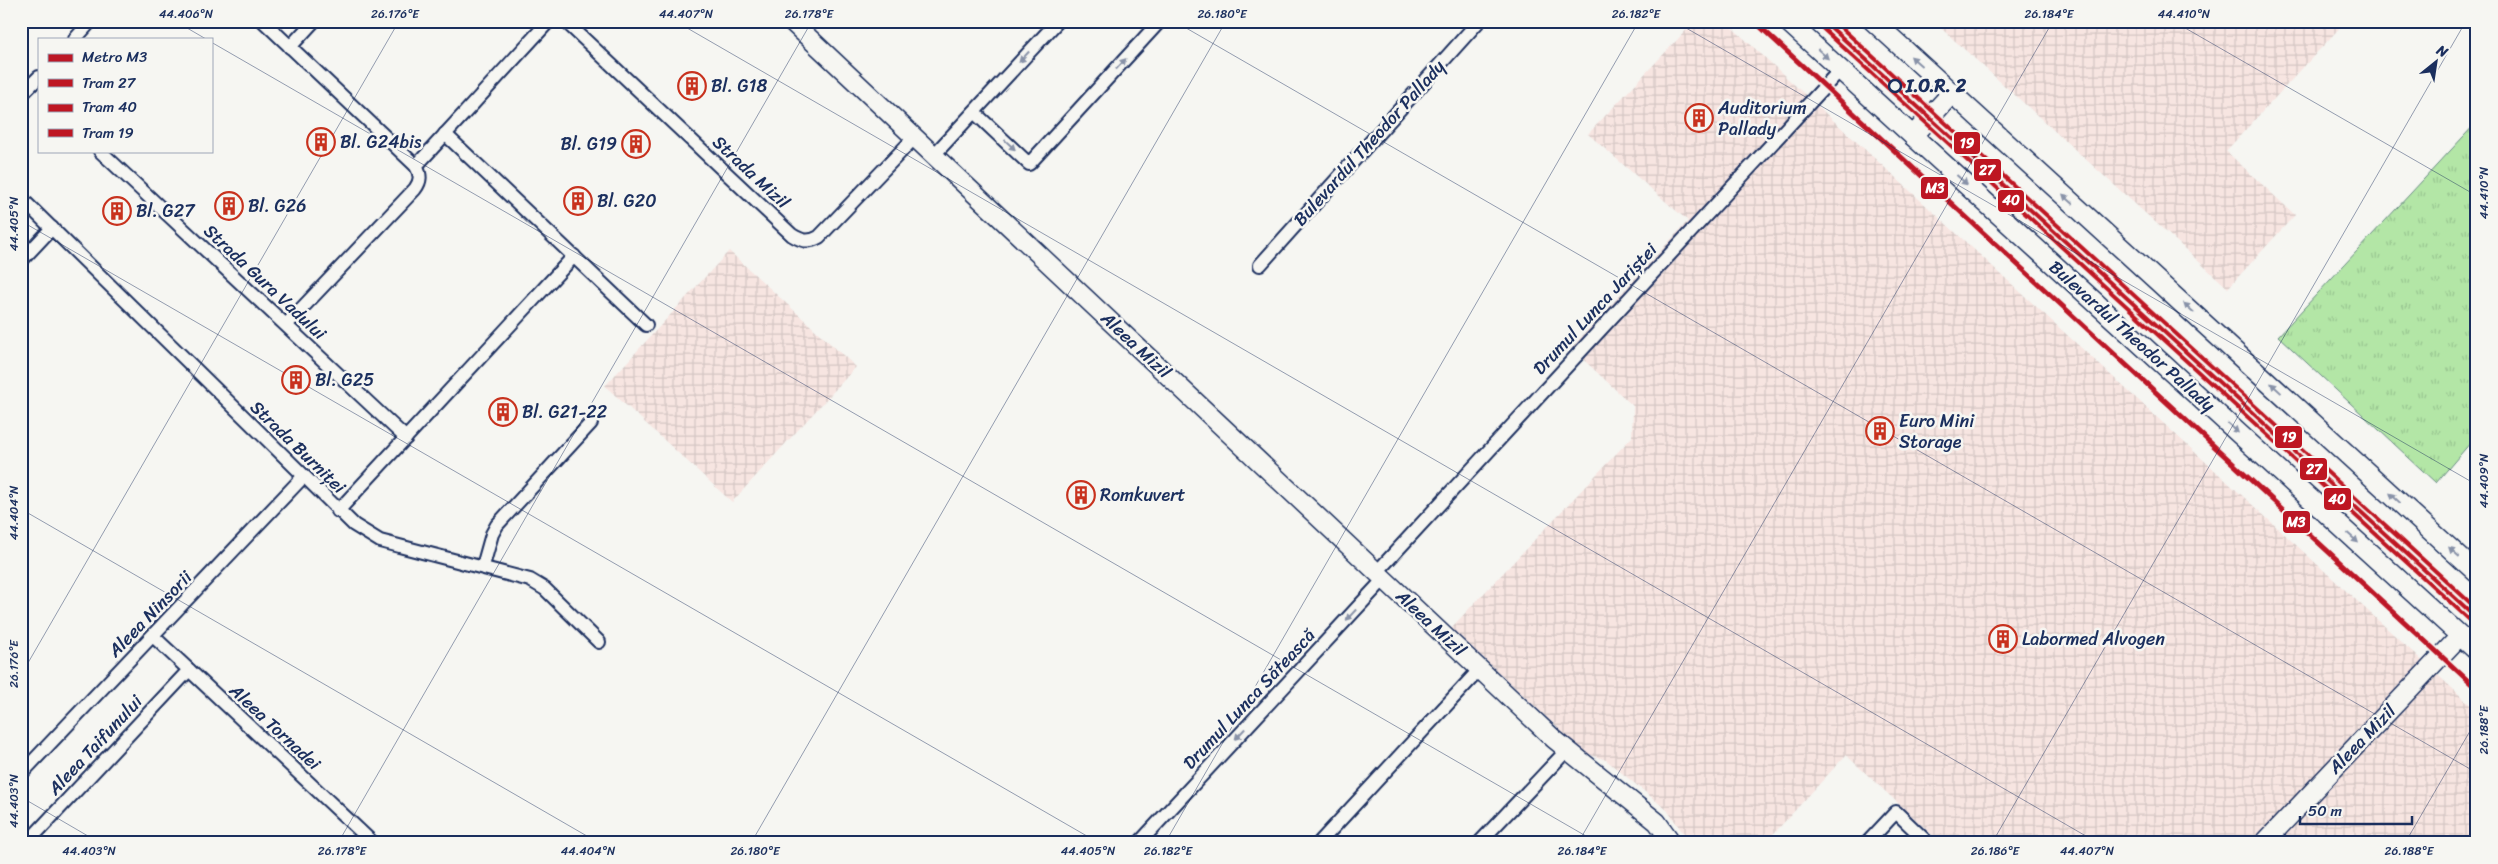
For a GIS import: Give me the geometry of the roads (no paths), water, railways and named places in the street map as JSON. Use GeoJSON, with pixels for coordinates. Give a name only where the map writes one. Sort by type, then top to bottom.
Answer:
{"type":"FeatureCollection","features":[{"type":"Feature","properties":{"kind":"main road","name":"Bulevardul Theodor Pallady"},"geometry":{"type":"LineString","coordinates":[[1787,21],[2477,651]]}},
{"type":"Feature","properties":{"kind":"main road"},"geometry":{"type":"LineString","coordinates":[[1872,21],[2477,573]]}},
{"type":"Feature","properties":{"kind":"main road"},"geometry":{"type":"LineString","coordinates":[[1913,136],[1952,94]]}},
{"type":"Feature","properties":{"kind":"street"},"geometry":{"type":"LineString","coordinates":[[76,38],[91,21]]}},
{"type":"Feature","properties":{"kind":"street"},"geometry":{"type":"LineString","coordinates":[[263,21],[416,166],[420,178],[414,189],[286,325]]}},
{"type":"Feature","properties":{"kind":"street"},"geometry":{"type":"LineString","coordinates":[[290,47],[314,21]]}},
{"type":"Feature","properties":{"kind":"street"},"geometry":{"type":"LineString","coordinates":[[416,166],[550,21]]}},
{"type":"Feature","properties":{"kind":"street","name":"Strada Mizil"},"geometry":{"type":"LineString","coordinates":[[565,21],[792,234],[802,241],[812,241],[819,237],[914,138]]}},
{"type":"Feature","properties":{"kind":"street","name":"Aleea Mizil"},"geometry":{"type":"LineString","coordinates":[[791,21],[932,156],[1567,750],[1657,822],[1672,843]]}},
{"type":"Feature","properties":{"kind":"street"},"geometry":{"type":"LineString","coordinates":[[932,156],[1058,21]]}},
{"type":"Feature","properties":{"kind":"street"},"geometry":{"type":"LineString","coordinates":[[974,112],[1029,164],[1160,21]]}},
{"type":"Feature","properties":{"kind":"street","name":"Bulevardul Theodor Pallady"},"geometry":{"type":"LineString","coordinates":[[1260,265],[1479,21]]}},
{"type":"Feature","properties":{"kind":"street","name":"Drumul Lunca Jariștei"},"geometry":{"type":"LineString","coordinates":[[1380,576],[1840,70]]}},
{"type":"Feature","properties":{"kind":"street"},"geometry":{"type":"LineString","coordinates":[[21,95],[36,85]]}},
{"type":"Feature","properties":{"kind":"street"},"geometry":{"type":"LineString","coordinates":[[445,134],[646,325]]}},
{"type":"Feature","properties":{"kind":"street","name":"Strada Gura Vadului"},"geometry":{"type":"LineString","coordinates":[[101,152],[406,438]]}},
{"type":"Feature","properties":{"kind":"street","name":"Strada Burniței"},"geometry":{"type":"LineString","coordinates":[[21,198],[354,525],[380,541],[483,566],[537,584],[599,642]]}},
{"type":"Feature","properties":{"kind":"street"},"geometry":{"type":"LineString","coordinates":[[21,261],[52,228]]}},
{"type":"Feature","properties":{"kind":"street"},"geometry":{"type":"LineString","coordinates":[[338,511],[574,256]]}},
{"type":"Feature","properties":{"kind":"street"},"geometry":{"type":"LineString","coordinates":[[483,566],[492,534],[497,525],[591,423]]}},
{"type":"Feature","properties":{"kind":"street","name":"Aleea Ninsorii"},"geometry":{"type":"LineString","coordinates":[[21,774],[304,477]]}},
{"type":"Feature","properties":{"kind":"street","name":"Drumul Lunca Sătească"},"geometry":{"type":"LineString","coordinates":[[1139,843],[1380,576]]}},
{"type":"Feature","properties":{"kind":"street","name":"Aleea Tornadei"},"geometry":{"type":"LineString","coordinates":[[153,636],[373,843]]}},
{"type":"Feature","properties":{"kind":"street","name":"Aleea Mizil"},"geometry":{"type":"LineString","coordinates":[[2264,843],[2460,636]]}},
{"type":"Feature","properties":{"kind":"street","name":"Aleea Mizil"},"geometry":{"type":"LineString","coordinates":[[1319,843],[1480,669]]}},
{"type":"Feature","properties":{"kind":"street","name":"Aleea Taifunului"},"geometry":{"type":"LineString","coordinates":[[27,843],[189,670]]}},
{"type":"Feature","properties":{"kind":"street"},"geometry":{"type":"LineString","coordinates":[[1479,843],[1567,750]]}},
{"type":"Feature","properties":{"kind":"street"},"geometry":{"type":"LineString","coordinates":[[1867,843],[1896,812],[1928,843]]}},
{"type":"Feature","properties":{"kind":"metro line","name":"M3"},"geometry":{"type":"LineString","coordinates":[[1754,21],[2477,689]]}},
{"type":"Feature","properties":{"kind":"tram line","name":"27"},"geometry":{"type":"LineString","coordinates":[[1824,21],[2477,618]]}},
{"type":"Feature","properties":{"kind":"tram line","name":"19"},"geometry":{"type":"LineString","coordinates":[[1834,21],[2477,609]]}},
{"type":"Feature","properties":{"kind":"tram line","name":"40"},"geometry":{"type":"LineString","coordinates":[[1820,26],[2473,623]]}},
{"type":"Feature","properties":{"kind":"place","name":"Bl. G18"},"geometry":{"type":"Point","coordinates":[692,86]}},
{"type":"Feature","properties":{"kind":"place","name":"I.O.R. 2"},"geometry":{"type":"Point","coordinates":[1895,86]}},
{"type":"Feature","properties":{"kind":"place","name":"Auditorium Pallady"},"geometry":{"type":"Point","coordinates":[1699,118]}},
{"type":"Feature","properties":{"kind":"place","name":"Bl. G24bis"},"geometry":{"type":"Point","coordinates":[321,142]}},
{"type":"Feature","properties":{"kind":"place","name":"Bl. G19"},"geometry":{"type":"Point","coordinates":[636,144]}},
{"type":"Feature","properties":{"kind":"place","name":"Bl. G20"},"geometry":{"type":"Point","coordinates":[578,201]}},
{"type":"Feature","properties":{"kind":"place","name":"Bl. G26"},"geometry":{"type":"Point","coordinates":[229,206]}},
{"type":"Feature","properties":{"kind":"place","name":"Bl. G27"},"geometry":{"type":"Point","coordinates":[117,211]}},
{"type":"Feature","properties":{"kind":"place","name":"Bl. G25"},"geometry":{"type":"Point","coordinates":[296,380]}},
{"type":"Feature","properties":{"kind":"place","name":"Bl. G21-22"},"geometry":{"type":"Point","coordinates":[503,412]}},
{"type":"Feature","properties":{"kind":"place","name":"Euro Mini Storage"},"geometry":{"type":"Point","coordinates":[1880,431]}},
{"type":"Feature","properties":{"kind":"place","name":"Romkuvert"},"geometry":{"type":"Point","coordinates":[1081,495]}},
{"type":"Feature","properties":{"kind":"place","name":"Labormed Alvogen"},"geometry":{"type":"Point","coordinates":[2003,639]}}]}
